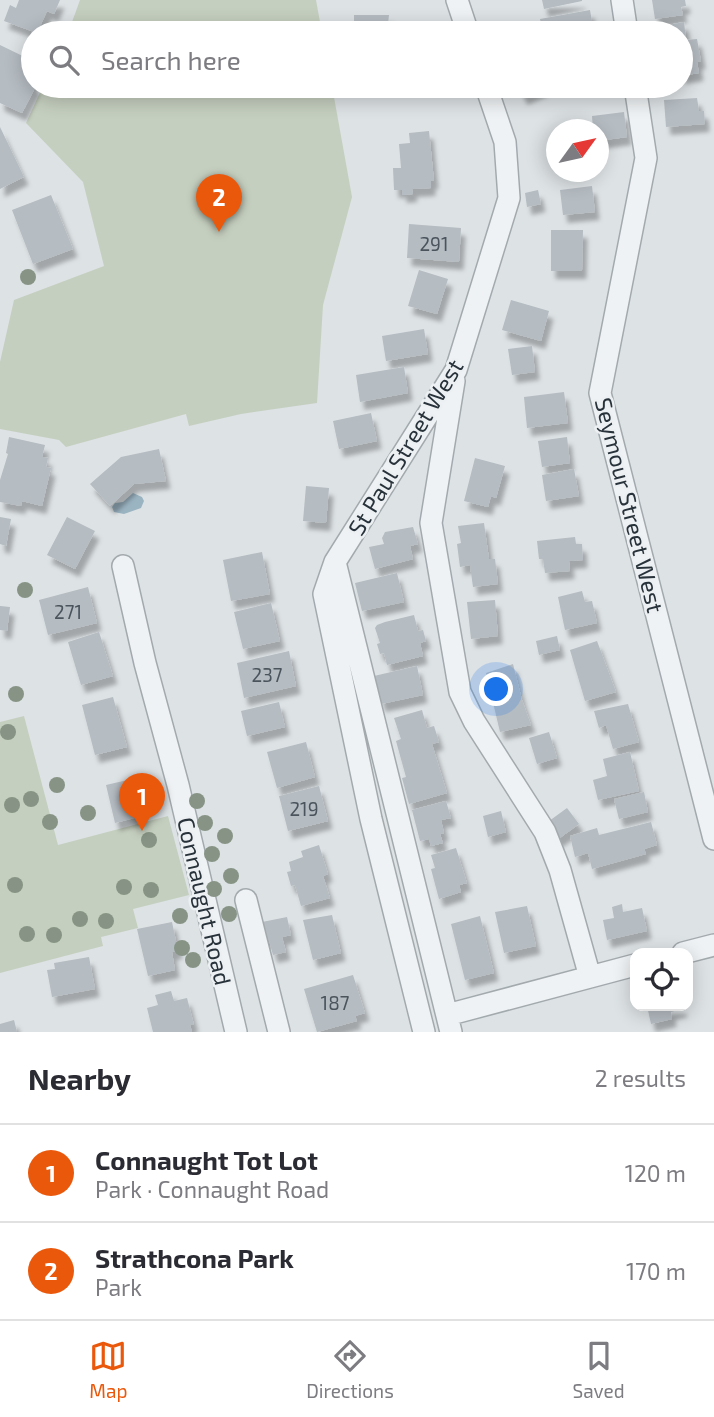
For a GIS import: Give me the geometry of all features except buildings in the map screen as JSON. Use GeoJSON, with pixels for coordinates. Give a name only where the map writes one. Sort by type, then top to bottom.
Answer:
{"type":"FeatureCollection","features":[{"type":"Feature","properties":{"kind":"street"},"geometry":{"type":"LineString","coordinates":[[457,0],[464,21]]}},
{"type":"Feature","properties":{"kind":"street"},"geometry":{"type":"LineString","coordinates":[[622,0],[625,21]]}},
{"type":"Feature","properties":{"kind":"street","name":"St Paul Street West"},"geometry":{"type":"LineString","coordinates":[[424,1032],[371,819],[324,594],[335,562],[456,370],[509,198],[505,142],[490,98]]}},
{"type":"Feature","properties":{"kind":"street","name":"Seymour Street West"},"geometry":{"type":"LineString","coordinates":[[637,98],[646,158],[600,393],[714,839]]}},
{"type":"Feature","properties":{"kind":"street"},"geometry":{"type":"LineString","coordinates":[[456,370],[431,523],[460,692],[474,721],[545,832],[561,870],[590,977]]}},
{"type":"Feature","properties":{"kind":"street"},"geometry":{"type":"LineString","coordinates":[[335,562],[449,1023],[630,966]]}},
{"type":"Feature","properties":{"kind":"street","name":"Connaught Road"},"geometry":{"type":"LineString","coordinates":[[124,566],[145,663],[236,1032]]}},
{"type":"Feature","properties":{"kind":"street"},"geometry":{"type":"LineString","coordinates":[[246,900],[279,1032]]}},
{"type":"Feature","properties":{"kind":"street"},"geometry":{"type":"LineString","coordinates":[[693,950],[714,945]]}},
{"type":"Feature","properties":{"kind":"green space"},"geometry":{"type":"Polygon","coordinates":[[[80,0],[316,0],[320,21],[72,21],[80,0]]]}},
{"type":"Feature","properties":{"kind":"green space"},"geometry":{"type":"Polygon","coordinates":[[[37,98],[334,98],[352,197],[323,305],[317,403],[241,414],[189,426],[186,414],[66,447],[59,440],[0,429],[0,362],[14,300],[104,266],[83,182],[26,123],[37,98]]]}},
{"type":"Feature","properties":{"kind":"green space"},"geometry":{"type":"Polygon","coordinates":[[[24,716],[58,845],[168,816],[189,895],[133,909],[138,928],[101,937],[103,946],[0,973],[0,722],[24,716]]]}},
{"type":"Feature","properties":{"kind":"water"},"geometry":{"type":"Polygon","coordinates":[[[133,493],[142,497],[144,501],[141,508],[124,514],[114,512],[112,507],[115,503],[123,502],[133,493]]]}},
{"type":"Feature","properties":{"kind":"place","name":"Strathcona Park"},"geometry":{"type":"Point","coordinates":[219,232]}},
{"type":"Feature","properties":{"kind":"place","name":"Connaught Tot Lot"},"geometry":{"type":"Point","coordinates":[142,831]}}]}
